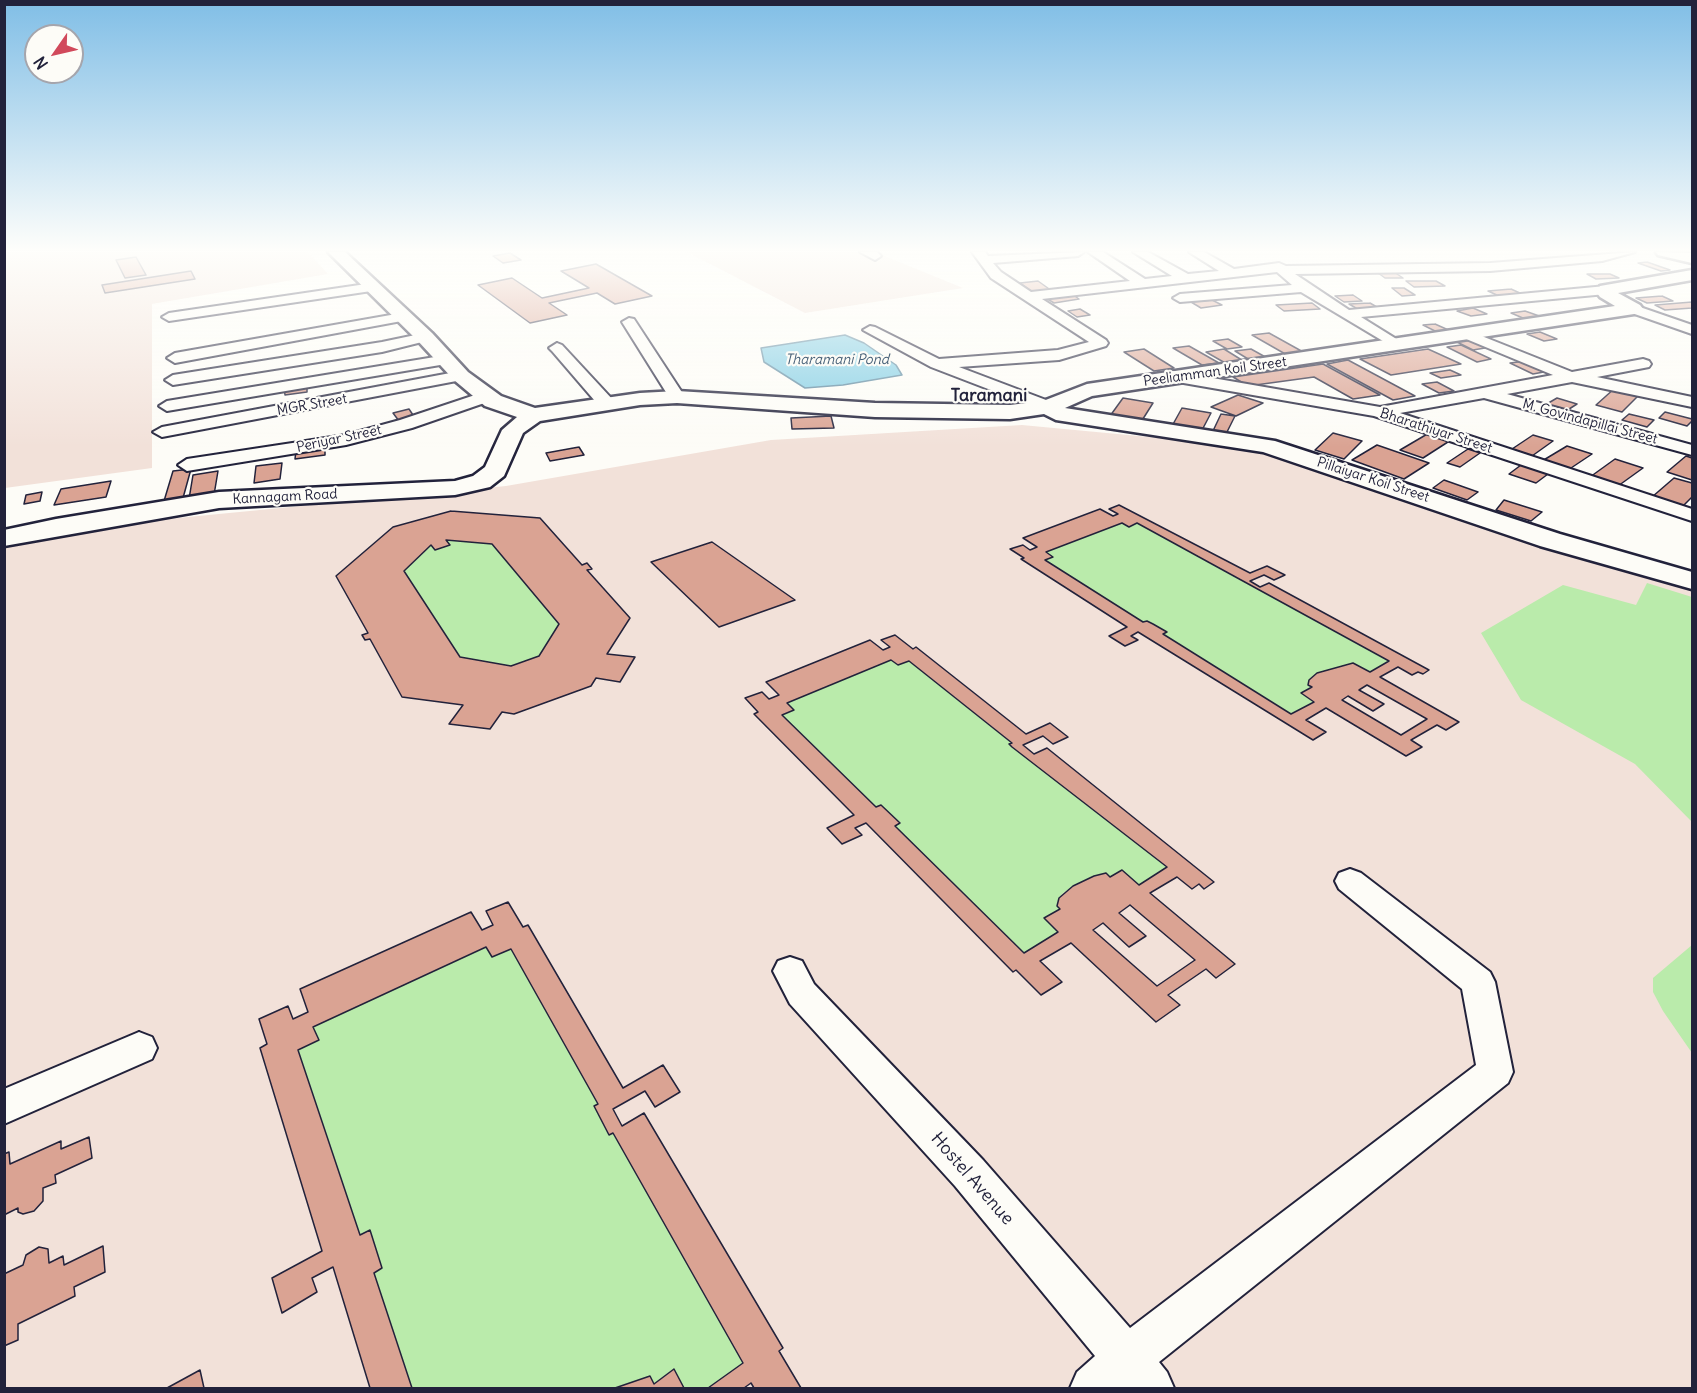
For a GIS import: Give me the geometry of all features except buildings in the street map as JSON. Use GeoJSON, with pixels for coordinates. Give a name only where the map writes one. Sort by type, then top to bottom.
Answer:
{"type":"FeatureCollection","features":[{"type":"Feature","properties":{"kind":"street"},"geometry":{"type":"LineString","coordinates":[[169,318],[175,317]]}},
{"type":"Feature","properties":{"kind":"street"},"geometry":{"type":"LineString","coordinates":[[175,358],[402,317],[425,337],[461,376],[487,396],[533,415]]}},
{"type":"Feature","properties":{"kind":"street"},"geometry":{"type":"LineString","coordinates":[[416,317],[488,382],[533,415]]}},
{"type":"Feature","properties":{"kind":"street"},"geometry":{"type":"LineString","coordinates":[[938,363],[1059,355],[1101,343],[1062,317]]}},
{"type":"Feature","properties":{"kind":"street"},"geometry":{"type":"LineString","coordinates":[[1353,317],[1393,343]]}},
{"type":"Feature","properties":{"kind":"street","name":"Peeliamman Koil Street"},"geometry":{"type":"LineString","coordinates":[[533,415],[677,397],[875,410],[1010,412],[1048,407],[1087,390],[1577,317]]}},
{"type":"Feature","properties":{"kind":"street"},"geometry":{"type":"LineString","coordinates":[[1656,317],[1692,330]]}},
{"type":"Feature","properties":{"kind":"street"},"geometry":{"type":"LineString","coordinates":[[629,322],[677,397]]}},
{"type":"Feature","properties":{"kind":"street"},"geometry":{"type":"LineString","coordinates":[[870,330],[938,363],[1048,407]]}},
{"type":"Feature","properties":{"kind":"street"},"geometry":{"type":"LineString","coordinates":[[1464,333],[1568,376],[1692,402]]}},
{"type":"Feature","properties":{"kind":"street"},"geometry":{"type":"LineString","coordinates":[[173,380],[382,347],[425,337]]}},
{"type":"Feature","properties":{"kind":"street"},"geometry":{"type":"LineString","coordinates":[[557,348],[607,404]]}},
{"type":"Feature","properties":{"kind":"street"},"geometry":{"type":"LineString","coordinates":[[167,406],[447,360]]}},
{"type":"Feature","properties":{"kind":"street"},"geometry":{"type":"LineString","coordinates":[[1377,411],[1487,393],[1643,363]]}},
{"type":"Feature","properties":{"kind":"street","name":"MGR Street"},"geometry":{"type":"LineString","coordinates":[[162,432],[461,376]]}},
{"type":"Feature","properties":{"kind":"street","name":"Bharathiyar Street"},"geometry":{"type":"LineString","coordinates":[[1172,376],[1377,411],[1692,515]]}},
{"type":"Feature","properties":{"kind":"street","name":"M. Govindapillai Street"},"geometry":{"type":"LineString","coordinates":[[1487,393],[1692,450]]}},
{"type":"Feature","properties":{"kind":"street","name":"Periyar Street"},"geometry":{"type":"LineString","coordinates":[[187,465],[346,440],[406,424],[487,396]]}},
{"type":"Feature","properties":{"kind":"street","name":"Pillaiyar Koil Street"},"geometry":{"type":"LineString","coordinates":[[1048,407],[1056,413],[1267,446],[1352,472],[1550,540],[1692,581]]}},
{"type":"Feature","properties":{"kind":"street","name":"Kannagam Road"},"geometry":{"type":"LineString","coordinates":[[4,538],[219,500],[398,492],[464,486],[481,482],[495,471],[506,441],[513,430],[533,415]]}},
{"type":"Feature","properties":{"kind":"street"},"geometry":{"type":"LineString","coordinates":[[1093,1389],[1139,1374],[1495,1072],[1478,982],[1350,881]]}},
{"type":"Feature","properties":{"kind":"street","name":"Hostel Avenue"},"geometry":{"type":"LineString","coordinates":[[790,971],[802,994],[969,1173],[1139,1374]]}},
{"type":"Feature","properties":{"kind":"street"},"geometry":{"type":"LineString","coordinates":[[4,1107],[139,1048]]}},
{"type":"Feature","properties":{"kind":"shaded area"},"geometry":{"type":"Polygon","coordinates":[[[4,317],[152,317],[152,468],[5,488],[4,317]]]}},
{"type":"Feature","properties":{"kind":"shaded area"},"geometry":{"type":"Polygon","coordinates":[[[1022,425],[1266,448],[1546,549],[1692,590],[1692,1388],[5,1388],[5,546],[106,525],[506,486],[771,440],[1022,425]]]}},
{"type":"Feature","properties":{"kind":"green space"},"geometry":{"type":"Polygon","coordinates":[[[1122,523],[1129,527],[1137,523],[1389,661],[1370,672],[1353,663],[1318,673],[1309,680],[1308,685],[1312,687],[1301,693],[1314,702],[1291,714],[1163,634],[1166,632],[1147,621],[1143,622],[1045,560],[1053,557],[1046,552],[1122,523]]]}},
{"type":"Feature","properties":{"kind":"green space"},"geometry":{"type":"Polygon","coordinates":[[[446,540],[492,544],[559,624],[539,656],[511,666],[460,657],[404,571],[431,545],[435,549],[449,546],[446,540]]]}},
{"type":"Feature","properties":{"kind":"green space"},"geometry":{"type":"Polygon","coordinates":[[[1647,583],[1692,597],[1692,822],[1635,764],[1521,700],[1481,633],[1563,585],[1636,605],[1647,583]]]}},
{"type":"Feature","properties":{"kind":"green space"},"geometry":{"type":"Polygon","coordinates":[[[891,660],[898,665],[909,661],[1012,743],[1009,744],[1167,867],[1139,885],[1122,870],[1110,877],[1106,873],[1094,876],[1073,886],[1062,894],[1057,903],[1060,909],[1058,932],[1024,953],[895,826],[900,823],[881,805],[876,807],[782,715],[794,710],[787,703],[891,660]]]}},
{"type":"Feature","properties":{"kind":"green space"},"geometry":{"type":"Polygon","coordinates":[[[1692,945],[1692,1053],[1663,1011],[1653,992],[1653,978],[1692,945]]]}},
{"type":"Feature","properties":{"kind":"green space"},"geometry":{"type":"Polygon","coordinates":[[[486,947],[492,957],[511,949],[598,1104],[594,1106],[609,1135],[613,1133],[743,1363],[708,1388],[684,1388],[674,1369],[654,1384],[650,1376],[615,1388],[412,1388],[374,1273],[382,1268],[370,1230],[360,1235],[298,1050],[318,1040],[313,1027],[486,947]]]}},
{"type":"Feature","properties":{"kind":"water","name":"Tharamani Pond"},"geometry":{"type":"Polygon","coordinates":[[[845,335],[864,343],[896,365],[902,375],[843,385],[805,388],[764,362],[761,348],[845,335]]]}},
{"type":"Feature","properties":{"kind":"district","name":"Taramani"},"geometry":{"type":"Point","coordinates":[989,396]}}]}
